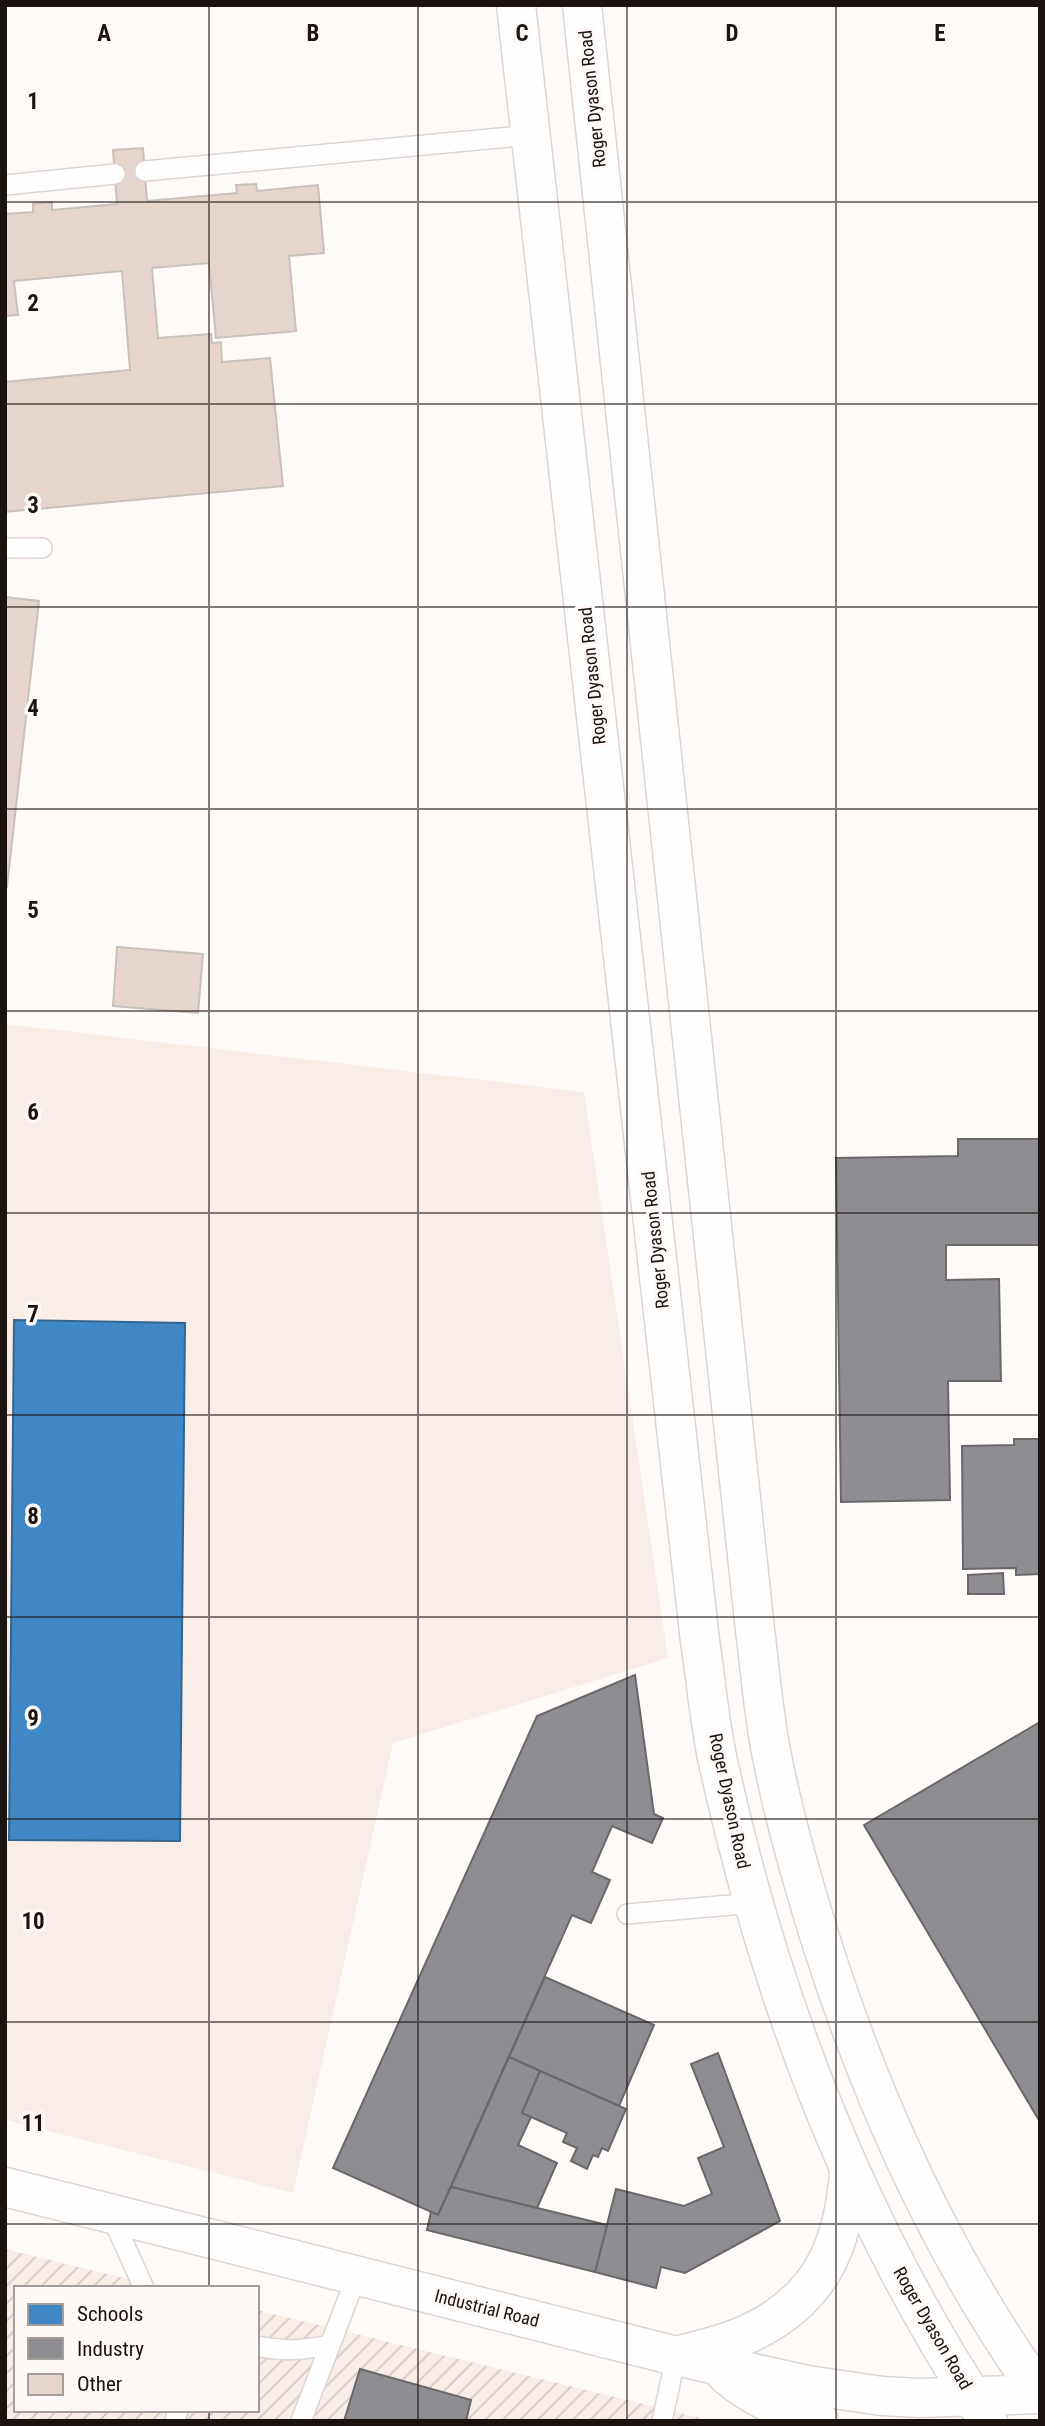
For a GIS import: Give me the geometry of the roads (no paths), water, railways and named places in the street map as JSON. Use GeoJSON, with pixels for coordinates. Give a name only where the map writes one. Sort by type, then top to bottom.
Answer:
{"type":"FeatureCollection","features":[{"type":"Feature","properties":{"kind":"main road","name":"Roger Dyason Road"},"geometry":{"type":"LineString","coordinates":[[516,5],[701,1641],[716,1753],[754,1903],[804,2059],[849,2173],[891,2256],[980,2409]]}},
{"type":"Feature","properties":{"kind":"main road","name":"Roger Dyason Road"},"geometry":{"type":"LineString","coordinates":[[582,5],[755,1630],[770,1746],[797,1867],[834,1983],[862,2059],[900,2150],[949,2247],[1001,2339],[1040,2394]]}},
{"type":"Feature","properties":{"kind":"main road"},"geometry":{"type":"LineString","coordinates":[[676,2356],[747,2334],[779,2317],[801,2300],[821,2276],[836,2245],[844,2218],[849,2173]]}},
{"type":"Feature","properties":{"kind":"main road","name":"Industrial Road"},"geometry":{"type":"LineString","coordinates":[[5,2187],[719,2367],[863,2394],[919,2398],[980,2409],[1040,2394]]}},
{"type":"Feature","properties":{"kind":"main road"},"geometry":{"type":"LineString","coordinates":[[719,2367],[732,2381],[747,2391],[770,2403],[819,2421]]}},
{"type":"Feature","properties":{"kind":"lane"},"geometry":{"type":"LineString","coordinates":[[145,171],[531,135]]}},
{"type":"Feature","properties":{"kind":"lane"},"geometry":{"type":"LineString","coordinates":[[5,185],[115,174]]}},
{"type":"Feature","properties":{"kind":"lane"},"geometry":{"type":"LineString","coordinates":[[5,548],[42,548]]}},
{"type":"Feature","properties":{"kind":"lane"},"geometry":{"type":"LineString","coordinates":[[627,1914],[754,1903]]}},
{"type":"Feature","properties":{"kind":"lane"},"geometry":{"type":"LineString","coordinates":[[110,2213],[143,2286]]}},
{"type":"Feature","properties":{"kind":"lane"},"geometry":{"type":"LineString","coordinates":[[300,2421],[357,2275]]}},
{"type":"Feature","properties":{"kind":"lane"},"geometry":{"type":"LineString","coordinates":[[259,2346],[276,2350],[303,2350],[330,2344]]}},
{"type":"Feature","properties":{"kind":"lane"},"geometry":{"type":"LineString","coordinates":[[662,2421],[676,2356]]}}]}
